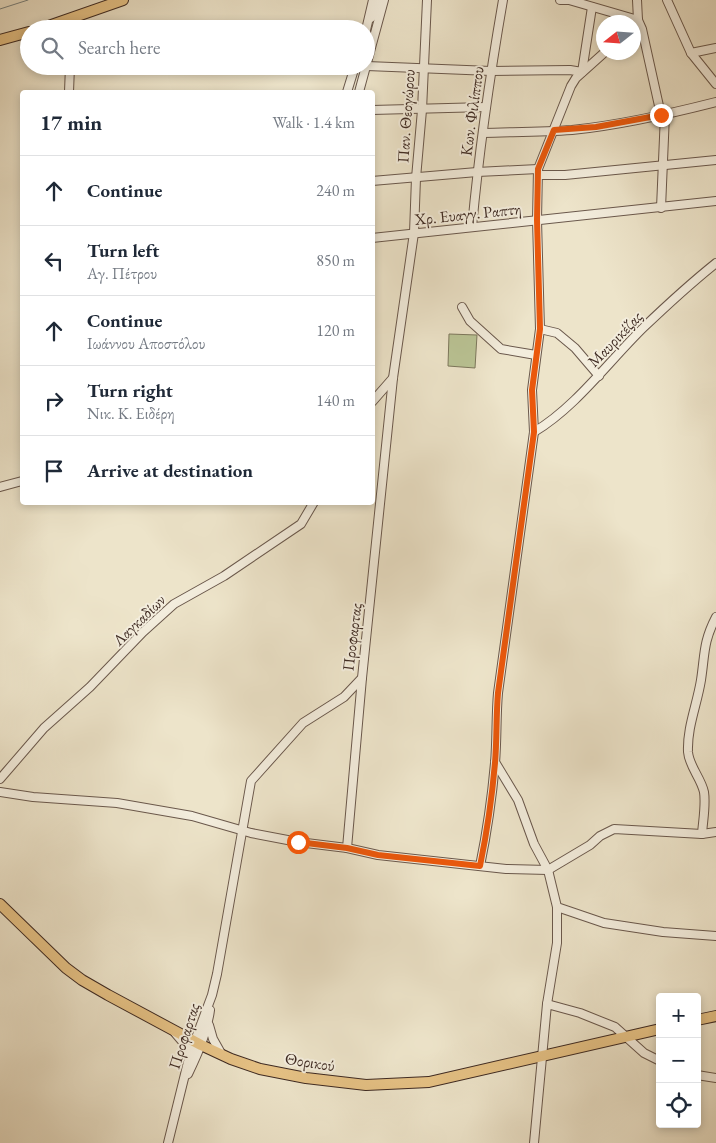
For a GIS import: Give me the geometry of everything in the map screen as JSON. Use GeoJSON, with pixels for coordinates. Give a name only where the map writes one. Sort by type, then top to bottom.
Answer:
{"type":"FeatureCollection","features":[{"type":"Feature","properties":{"kind":"main road"},"geometry":{"type":"LineString","coordinates":[[79,20],[123,0]]}},
{"type":"Feature","properties":{"kind":"main road"},"geometry":{"type":"LineString","coordinates":[[0,40],[20,34]]}},
{"type":"Feature","properties":{"kind":"main road","name":"Θορικού"},"geometry":{"type":"LineString","coordinates":[[0,904],[66,968],[82,980],[172,1030],[222,1055],[260,1069],[306,1078],[366,1084],[429,1082],[656,1030]]}},
{"type":"Feature","properties":{"kind":"main road"},"geometry":{"type":"LineString","coordinates":[[701,1019],[716,1016]]}},
{"type":"Feature","properties":{"kind":"street"},"geometry":{"type":"LineString","coordinates":[[373,0],[369,12],[374,20]]}},
{"type":"Feature","properties":{"kind":"street"},"geometry":{"type":"LineString","coordinates":[[374,20],[378,0]]}},
{"type":"Feature","properties":{"kind":"street"},"geometry":{"type":"LineString","coordinates":[[374,20],[384,0]]}},
{"type":"Feature","properties":{"kind":"street","name":"Παν. Θεογώρου"},"geometry":{"type":"LineString","coordinates":[[414,233],[427,0]]}},
{"type":"Feature","properties":{"kind":"street","name":"Κων. Φιλίππου"},"geometry":{"type":"LineString","coordinates":[[472,227],[477,172],[503,0]]}},
{"type":"Feature","properties":{"kind":"street"},"geometry":{"type":"LineString","coordinates":[[560,0],[569,0],[615,15]]}},
{"type":"Feature","properties":{"kind":"street"},"geometry":{"type":"LineString","coordinates":[[637,15],[638,0]]}},
{"type":"Feature","properties":{"kind":"street"},"geometry":{"type":"LineString","coordinates":[[667,0],[691,53],[716,84]]}},
{"type":"Feature","properties":{"kind":"street"},"geometry":{"type":"LineString","coordinates":[[582,72],[592,7]]}},
{"type":"Feature","properties":{"kind":"street"},"geometry":{"type":"LineString","coordinates":[[641,28],[663,115],[661,208]]}},
{"type":"Feature","properties":{"kind":"street"},"geometry":{"type":"LineString","coordinates":[[691,53],[716,48]]}},
{"type":"Feature","properties":{"kind":"street"},"geometry":{"type":"LineString","coordinates":[[480,866],[485,844],[495,762],[495,723],[498,693],[534,432],[532,390],[540,329],[537,220],[538,172],[571,86],[582,72],[596,60]]}},
{"type":"Feature","properties":{"kind":"street"},"geometry":{"type":"LineString","coordinates":[[375,66],[491,70],[570,70],[582,72]]}},
{"type":"Feature","properties":{"kind":"street"},"geometry":{"type":"LineString","coordinates":[[68,90],[69,75]]}},
{"type":"Feature","properties":{"kind":"street"},"geometry":{"type":"LineString","coordinates":[[348,90],[352,75]]}},
{"type":"Feature","properties":{"kind":"street"},"geometry":{"type":"LineString","coordinates":[[360,90],[364,75]]}},
{"type":"Feature","properties":{"kind":"street"},"geometry":{"type":"LineString","coordinates":[[483,133],[596,127],[663,115],[716,102]]}},
{"type":"Feature","properties":{"kind":"street"},"geometry":{"type":"LineString","coordinates":[[375,110],[486,107]]}},
{"type":"Feature","properties":{"kind":"street"},"geometry":{"type":"LineString","coordinates":[[375,181],[477,172],[538,172],[565,175],[716,160]]}},
{"type":"Feature","properties":{"kind":"street","name":"Χρ. Ευαγγ. Ραπτη"},"geometry":{"type":"LineString","coordinates":[[375,238],[716,201]]}},
{"type":"Feature","properties":{"kind":"street","name":"Προφαρτας"},"geometry":{"type":"LineString","coordinates":[[168,1143],[187,1066],[208,1022],[251,781],[303,723],[344,697],[362,678],[393,378],[414,233]]}},
{"type":"Feature","properties":{"kind":"street","name":"Μαυρικέζας"},"geometry":{"type":"LineString","coordinates":[[534,432],[544,426],[599,376],[644,327],[716,263]]}},
{"type":"Feature","properties":{"kind":"street"},"geometry":{"type":"LineString","coordinates":[[462,307],[470,321],[501,349],[536,355]]}},
{"type":"Feature","properties":{"kind":"street"},"geometry":{"type":"LineString","coordinates":[[540,329],[557,333],[574,348],[599,376]]}},
{"type":"Feature","properties":{"kind":"street"},"geometry":{"type":"LineString","coordinates":[[375,399],[393,378]]}},
{"type":"Feature","properties":{"kind":"street"},"geometry":{"type":"LineString","coordinates":[[0,487],[20,482]]}},
{"type":"Feature","properties":{"kind":"street","name":"Λαγκαδίων"},"geometry":{"type":"LineString","coordinates":[[0,779],[44,728],[90,687],[143,632],[174,604],[224,576],[301,524],[312,505]]}},
{"type":"Feature","properties":{"kind":"street"},"geometry":{"type":"LineString","coordinates":[[702,834],[705,806],[704,791],[688,754],[688,737],[700,683],[705,644],[709,630],[716,617]]}},
{"type":"Feature","properties":{"kind":"street"},"geometry":{"type":"LineString","coordinates":[[347,848],[362,678]]}},
{"type":"Feature","properties":{"kind":"street"},"geometry":{"type":"LineString","coordinates":[[495,762],[518,800],[536,850],[548,870],[557,907],[557,944],[547,1004],[534,1143]]}},
{"type":"Feature","properties":{"kind":"street"},"geometry":{"type":"LineString","coordinates":[[0,792],[140,807],[192,816],[242,831],[298,842],[347,848],[378,855],[480,866],[548,870],[614,829],[702,834],[716,832]]}},
{"type":"Feature","properties":{"kind":"street"},"geometry":{"type":"LineString","coordinates":[[557,907],[604,924],[663,932],[716,936]]}},
{"type":"Feature","properties":{"kind":"street","name":"Προφαρτας"},"geometry":{"type":"LineString","coordinates":[[183,1085],[212,995]]}},
{"type":"Feature","properties":{"kind":"street"},"geometry":{"type":"LineString","coordinates":[[547,1004],[615,1027],[644,1053],[656,1058]]}},
{"type":"Feature","properties":{"kind":"street"},"geometry":{"type":"LineString","coordinates":[[208,1022],[213,1039],[222,1055]]}},
{"type":"Feature","properties":{"kind":"street"},"geometry":{"type":"LineString","coordinates":[[172,1030],[187,1047],[187,1066]]}},
{"type":"Feature","properties":{"kind":"street"},"geometry":{"type":"LineString","coordinates":[[701,1076],[716,1078]]}},
{"type":"Feature","properties":{"kind":"green space"},"geometry":{"type":"Polygon","coordinates":[[[449,334],[477,335],[475,368],[448,366],[449,334]]]}},
{"type":"Feature","properties":{"kind":"waterway"},"geometry":{"type":"LineString","coordinates":[[0,9],[28,0]]}},
{"type":"Feature","properties":{"kind":"route"},"geometry":{"type":"LineString","coordinates":[[298,842],[347,848],[368,854],[480,866],[485,844],[495,762],[495,723],[498,693],[534,432],[532,390],[540,329],[537,220],[538,169],[554,130],[596,127],[661,115]]}}]}
